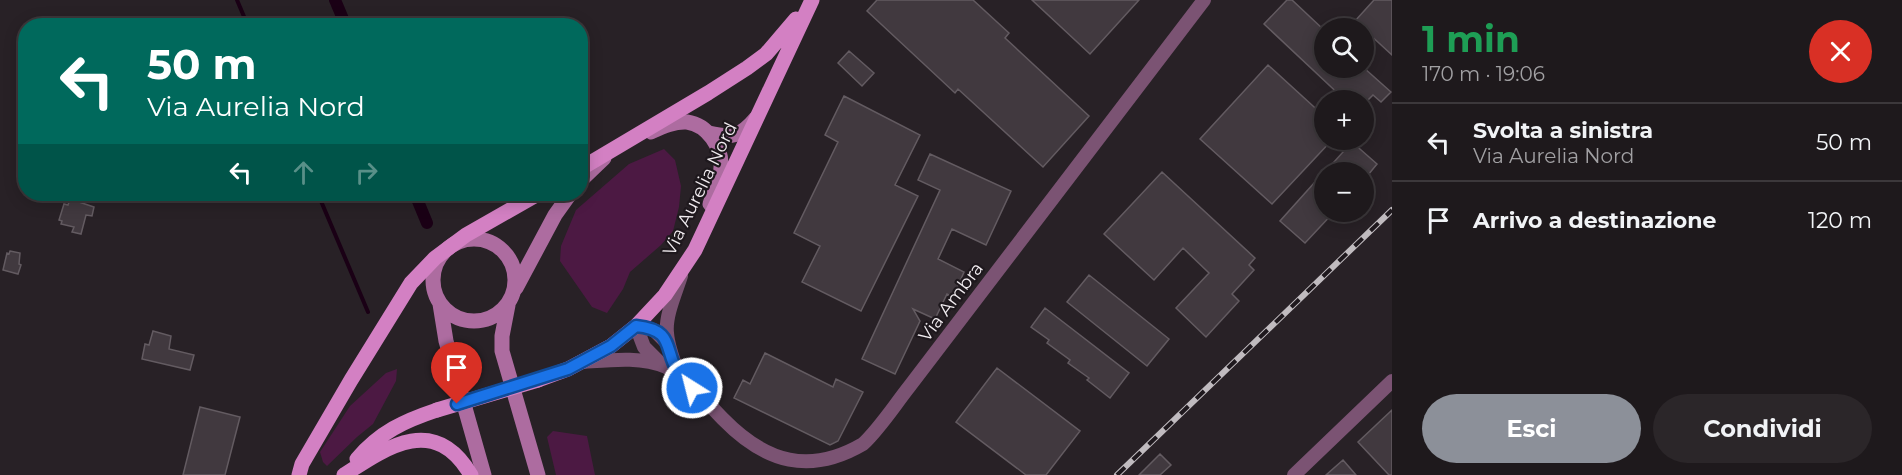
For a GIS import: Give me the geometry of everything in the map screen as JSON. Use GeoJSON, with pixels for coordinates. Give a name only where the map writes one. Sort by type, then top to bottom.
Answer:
{"type":"FeatureCollection","features":[{"type":"Feature","properties":{"kind":"main road","name":"Via Aurelia Nord"},"geometry":{"type":"LineString","coordinates":[[343,475],[377,438],[412,419],[568,369],[611,346],[636,326],[665,295],[705,229],[812,0]]}},
{"type":"Feature","properties":{"kind":"main road","name":"Via Aurelia Nord"},"geometry":{"type":"LineString","coordinates":[[588,163],[708,93],[757,61],[782,37],[812,0]]}},
{"type":"Feature","properties":{"kind":"main road"},"geometry":{"type":"LineString","coordinates":[[709,133],[737,135],[746,130],[757,117]]}},
{"type":"Feature","properties":{"kind":"main road"},"geometry":{"type":"LineString","coordinates":[[588,173],[624,143],[669,125],[686,122],[701,127],[709,133],[718,146],[722,167],[707,212],[705,229]]}},
{"type":"Feature","properties":{"kind":"main road"},"geometry":{"type":"LineString","coordinates":[[299,475],[302,464],[351,380],[411,284],[435,258],[449,247],[526,201]]}},
{"type":"Feature","properties":{"kind":"main road"},"geometry":{"type":"LineString","coordinates":[[441,304],[448,312],[468,321],[479,321],[500,313],[565,201]]}},
{"type":"Feature","properties":{"kind":"main road"},"geometry":{"type":"LineString","coordinates":[[484,475],[446,341],[441,304],[433,284],[434,273],[442,254],[449,247],[458,242],[479,239],[498,246],[512,263],[516,283],[502,336],[502,351],[538,475]]}},
{"type":"Feature","properties":{"kind":"main road"},"geometry":{"type":"LineString","coordinates":[[343,475],[377,453],[402,442],[418,440],[438,444],[451,451],[471,475]]}},
{"type":"Feature","properties":{"kind":"street","name":"Via Ambra"},"geometry":{"type":"LineString","coordinates":[[679,375],[738,435],[752,447],[777,462],[807,471],[819,470],[849,456],[865,442],[909,387],[1204,0]]}},
{"type":"Feature","properties":{"kind":"street"},"geometry":{"type":"LineString","coordinates":[[679,375],[666,333],[682,270]]}},
{"type":"Feature","properties":{"kind":"street"},"geometry":{"type":"LineString","coordinates":[[669,346],[654,330],[636,326],[644,347],[663,366],[679,375]]}},
{"type":"Feature","properties":{"kind":"street"},"geometry":{"type":"LineString","coordinates":[[584,362],[627,360],[663,366]]}},
{"type":"Feature","properties":{"kind":"street"},"geometry":{"type":"LineString","coordinates":[[1294,475],[1392,381]]}},
{"type":"Feature","properties":{"kind":"shaded area"},"geometry":{"type":"Polygon","coordinates":[[[664,149],[675,160],[681,186],[679,207],[673,231],[661,245],[630,272],[623,289],[607,313],[592,307],[560,261],[561,246],[576,210],[629,164],[664,149]]]}},
{"type":"Feature","properties":{"kind":"shaded area"},"geometry":{"type":"Polygon","coordinates":[[[397,369],[396,381],[373,424],[327,466],[320,452],[350,406],[386,373],[397,369]]]}},
{"type":"Feature","properties":{"kind":"shaded area"},"geometry":{"type":"Polygon","coordinates":[[[553,431],[587,436],[595,475],[556,475],[547,437],[553,431]]]}},
{"type":"Feature","properties":{"kind":"building"},"geometry":{"type":"Polygon","coordinates":[[[877,0],[973,0],[1009,33],[1005,38],[1089,116],[1043,167],[958,89],[955,93],[867,11],[877,0]]]}},
{"type":"Feature","properties":{"kind":"building"},"geometry":{"type":"Polygon","coordinates":[[[1032,0],[1139,0],[1090,54],[1032,0]]]}},
{"type":"Feature","properties":{"kind":"building"},"geometry":{"type":"Polygon","coordinates":[[[1287,0],[1292,0],[1314,21],[1314,71],[1264,24],[1287,0]]]}},
{"type":"Feature","properties":{"kind":"building"},"geometry":{"type":"Polygon","coordinates":[[[1374,0],[1392,0],[1392,55],[1374,38],[1374,18],[1358,18],[1374,0]]]}},
{"type":"Feature","properties":{"kind":"building"},"geometry":{"type":"Polygon","coordinates":[[[849,51],[874,73],[862,86],[838,63],[849,51]]]}},
{"type":"Feature","properties":{"kind":"building"},"geometry":{"type":"Polygon","coordinates":[[[1268,65],[1314,107],[1314,150],[1323,150],[1272,204],[1200,139],[1268,65]]]}},
{"type":"Feature","properties":{"kind":"building"},"geometry":{"type":"Polygon","coordinates":[[[1374,77],[1391,92],[1381,102],[1374,96],[1374,90],[1334,90],[1322,78],[1374,77]]]}},
{"type":"Feature","properties":{"kind":"building"},"geometry":{"type":"Polygon","coordinates":[[[844,96],[920,135],[895,185],[918,196],[861,311],[802,282],[820,246],[794,233],[838,142],[825,135],[844,96]]]}},
{"type":"Feature","properties":{"kind":"building"},"geometry":{"type":"Polygon","coordinates":[[[1345,150],[1361,150],[1377,164],[1374,168],[1374,162],[1334,162],[1345,150]]]}},
{"type":"Feature","properties":{"kind":"building"},"geometry":{"type":"Polygon","coordinates":[[[930,154],[1011,191],[986,245],[952,229],[938,259],[964,272],[953,297],[947,294],[935,319],[913,309],[920,321],[895,374],[862,359],[940,190],[918,180],[930,154]]]}},
{"type":"Feature","properties":{"kind":"building"},"geometry":{"type":"Polygon","coordinates":[[[1162,172],[1255,258],[1249,265],[1254,270],[1232,294],[1239,301],[1206,337],[1176,308],[1209,273],[1183,248],[1154,280],[1104,234],[1162,172]]]}},
{"type":"Feature","properties":{"kind":"building"},"geometry":{"type":"Polygon","coordinates":[[[1314,183],[1314,222],[1325,222],[1305,243],[1280,221],[1314,183]]]}},
{"type":"Feature","properties":{"kind":"building"},"geometry":{"type":"Polygon","coordinates":[[[69,201],[76,201],[94,207],[92,216],[86,215],[81,234],[72,232],[74,227],[61,224],[62,221],[59,220],[64,204],[68,205],[69,201]]]}},
{"type":"Feature","properties":{"kind":"building"},"geometry":{"type":"Polygon","coordinates":[[[10,251],[20,253],[19,264],[21,265],[18,274],[3,270],[7,253],[9,254],[10,251]]]}},
{"type":"Feature","properties":{"kind":"building"},"geometry":{"type":"Polygon","coordinates":[[[1089,275],[1169,339],[1147,366],[1067,302],[1089,275]]]}},
{"type":"Feature","properties":{"kind":"building"},"geometry":{"type":"Polygon","coordinates":[[[1045,308],[1129,373],[1110,398],[1087,380],[1089,378],[1068,363],[1070,360],[1047,343],[1049,340],[1031,327],[1045,308]]]}},
{"type":"Feature","properties":{"kind":"building"},"geometry":{"type":"Polygon","coordinates":[[[153,331],[171,336],[169,349],[194,355],[190,370],[142,359],[145,344],[149,345],[153,331]]]}},
{"type":"Feature","properties":{"kind":"building"},"geometry":{"type":"Polygon","coordinates":[[[765,353],[833,387],[836,379],[863,392],[838,441],[830,445],[734,398],[743,380],[750,384],[765,353]]]}},
{"type":"Feature","properties":{"kind":"building"},"geometry":{"type":"Polygon","coordinates":[[[997,368],[1080,431],[1046,475],[1026,475],[956,422],[997,368]]]}},
{"type":"Feature","properties":{"kind":"building"},"geometry":{"type":"Polygon","coordinates":[[[200,407],[240,417],[225,475],[183,475],[200,407]]]}},
{"type":"Feature","properties":{"kind":"building"},"geometry":{"type":"Polygon","coordinates":[[[1392,410],[1392,475],[1389,475],[1358,442],[1392,410]]]}},
{"type":"Feature","properties":{"kind":"building"},"geometry":{"type":"Polygon","coordinates":[[[1160,454],[1171,465],[1160,475],[1139,475],[1160,454]]]}},
{"type":"Feature","properties":{"kind":"building"},"geometry":{"type":"Polygon","coordinates":[[[1343,460],[1356,475],[1326,475],[1343,460]]]}},
{"type":"Feature","properties":{"kind":"waterway"},"geometry":{"type":"LineString","coordinates":[[237,0],[245,18]]}},
{"type":"Feature","properties":{"kind":"waterway"},"geometry":{"type":"LineString","coordinates":[[335,0],[343,18]]}},
{"type":"Feature","properties":{"kind":"waterway"},"geometry":{"type":"LineString","coordinates":[[321,201],[368,312]]}},
{"type":"Feature","properties":{"kind":"waterway"},"geometry":{"type":"LineString","coordinates":[[418,201],[427,223]]}},
{"type":"Feature","properties":{"kind":"railway"},"geometry":{"type":"LineString","coordinates":[[1117,475],[1392,210]]}},
{"type":"Feature","properties":{"kind":"route"},"geometry":{"type":"LineString","coordinates":[[457,404],[568,369],[611,346],[636,326],[648,327],[658,332],[669,346],[679,375],[692,388]]}}]}
